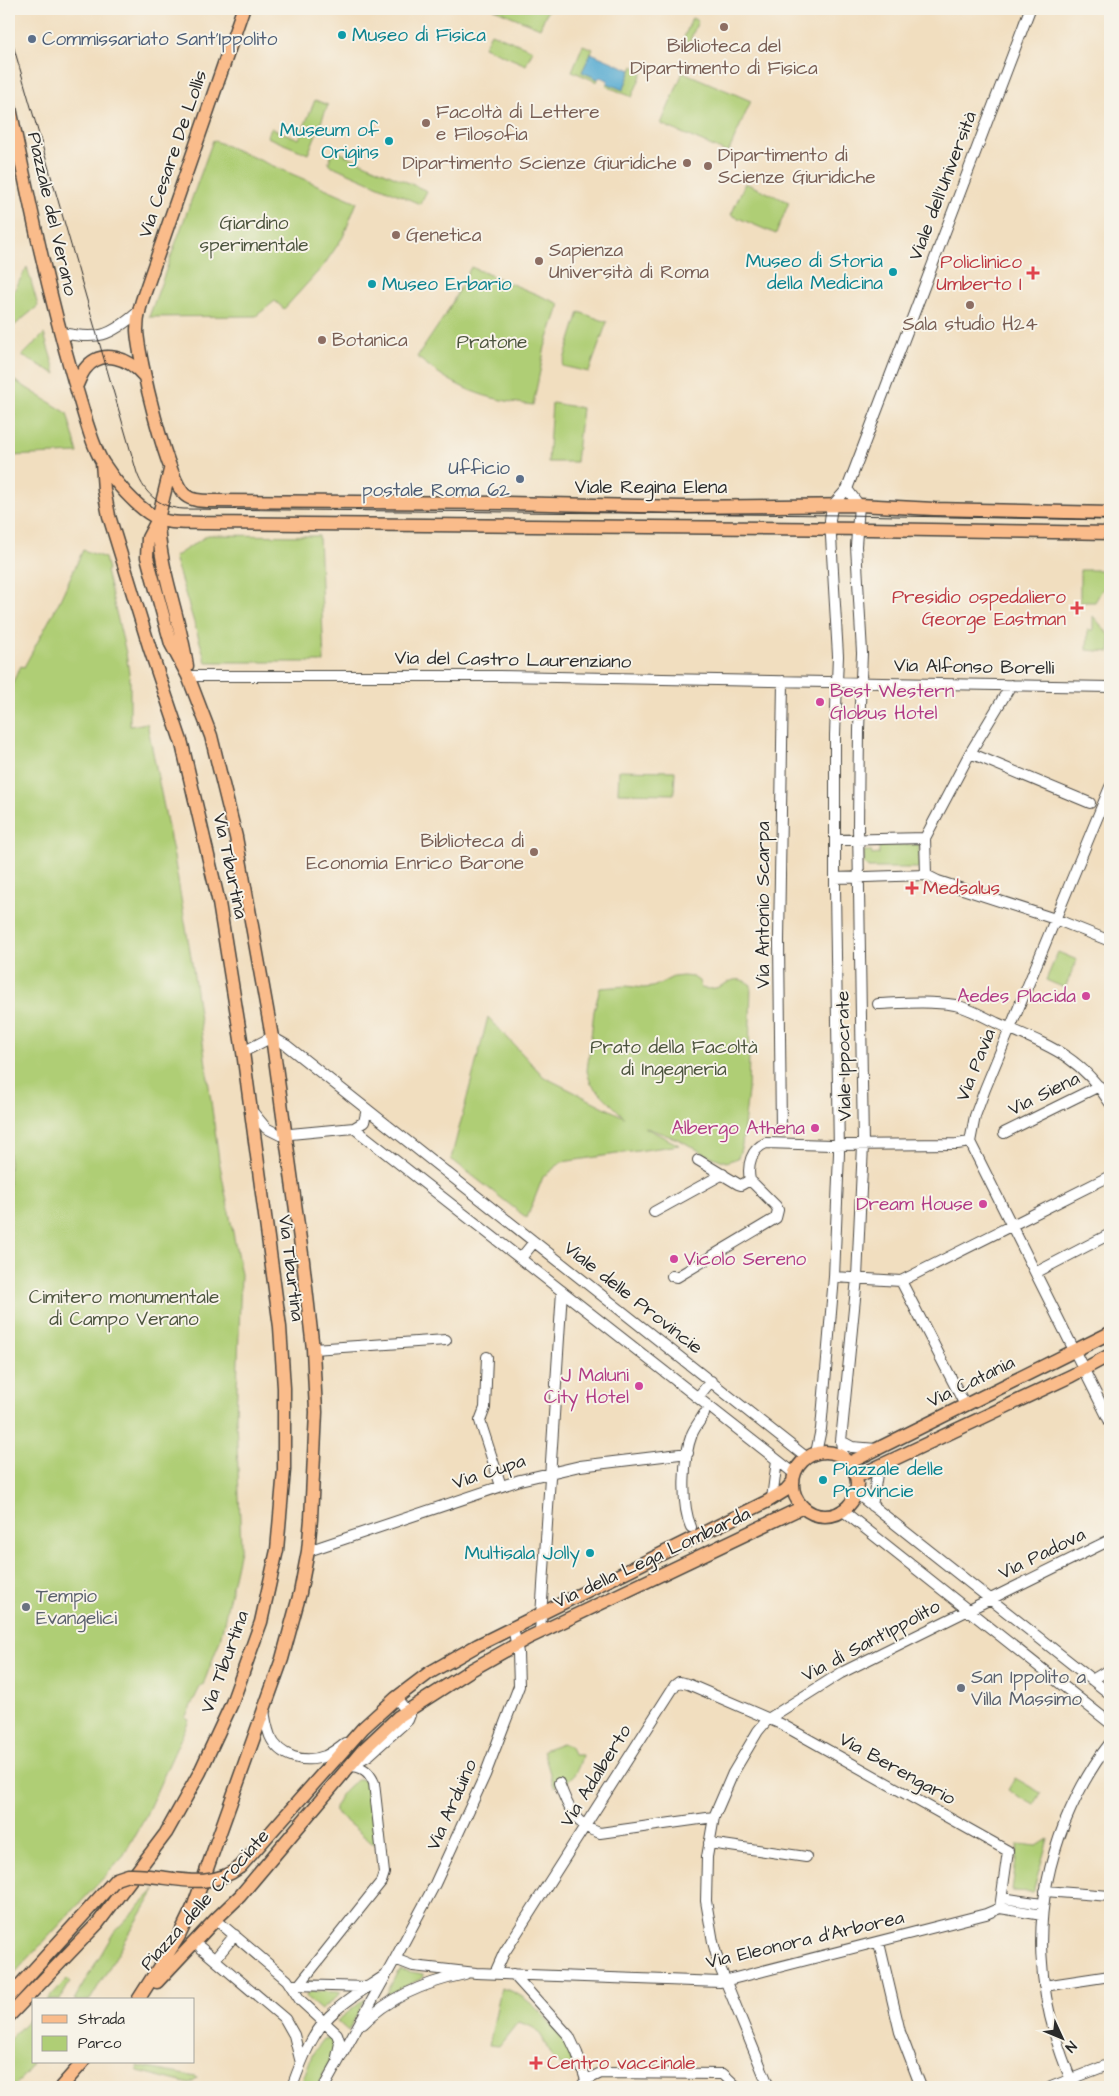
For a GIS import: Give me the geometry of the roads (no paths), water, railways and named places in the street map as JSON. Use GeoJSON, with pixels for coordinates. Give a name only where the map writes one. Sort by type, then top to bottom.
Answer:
{"type":"FeatureCollection","features":[{"type":"Feature","properties":{"kind":"main road","name":"Via Cesare De Lollis"},"geometry":{"type":"LineString","coordinates":[[138,312],[244,9]]}},
{"type":"Feature","properties":{"kind":"main road","name":"Piazzale del Verano"},"geometry":{"type":"LineString","coordinates":[[9,103],[36,236],[61,333],[76,387],[102,462],[135,500],[158,519]]}},
{"type":"Feature","properties":{"kind":"main road"},"geometry":{"type":"LineString","coordinates":[[138,312],[137,332],[144,376],[170,470],[158,519]]}},
{"type":"Feature","properties":{"kind":"main road"},"geometry":{"type":"LineString","coordinates":[[76,387],[86,368],[93,362],[108,358],[129,362],[144,376]]}},
{"type":"Feature","properties":{"kind":"main road","name":"Via Tiburtina"},"geometry":{"type":"LineString","coordinates":[[9,2016],[98,1923],[166,1832],[200,1772],[229,1712],[261,1622],[274,1564],[281,1512],[285,1444],[280,1327],[243,1052],[219,903],[199,808],[182,744],[149,646],[109,516],[104,490],[102,462]]}},
{"type":"Feature","properties":{"kind":"main road","name":"Viale Regina Elena"},"geometry":{"type":"LineString","coordinates":[[170,470],[180,490],[191,499],[211,501],[507,503],[677,507],[859,505],[934,509],[1110,512]]}},
{"type":"Feature","properties":{"kind":"main road","name":"Viale Regina Elena"},"geometry":{"type":"LineString","coordinates":[[158,519],[173,522],[204,523],[857,528],[1110,533]]}},
{"type":"Feature","properties":{"kind":"main road","name":"Via Tiburtina"},"geometry":{"type":"LineString","coordinates":[[139,1998],[160,1968],[190,1914],[286,1645],[300,1593],[308,1551],[316,1412],[313,1349],[272,1037],[236,837],[212,736],[188,676],[169,636],[147,557],[148,538],[158,519]]}},
{"type":"Feature","properties":{"kind":"main road","name":"Via Catania"},"geometry":{"type":"LineString","coordinates":[[846,1460],[878,1449],[1110,1333]]}},
{"type":"Feature","properties":{"kind":"main road","name":"Via Catania"},"geometry":{"type":"LineString","coordinates":[[856,1477],[1110,1355]]}},
{"type":"Feature","properties":{"kind":"main road"},"geometry":{"type":"LineString","coordinates":[[830,1452],[846,1460],[856,1477],[855,1492],[850,1504],[832,1514],[822,1515],[812,1513],[804,1507],[795,1494],[794,1478],[799,1466],[812,1456],[830,1452]]}},
{"type":"Feature","properties":{"kind":"main road","name":"Via della Lega Lombarda"},"geometry":{"type":"LineString","coordinates":[[9,1998],[116,1879],[130,1874],[206,1882],[223,1878],[240,1867],[363,1728],[396,1698],[450,1660],[772,1499],[794,1478]]}},
{"type":"Feature","properties":{"kind":"main road","name":"Via della Lega Lombarda"},"geometry":{"type":"LineString","coordinates":[[298,1825],[383,1730],[471,1670],[540,1632],[804,1507]]}},
{"type":"Feature","properties":{"kind":"main road","name":"Piazza delle Crociate"},"geometry":{"type":"LineString","coordinates":[[139,1998],[162,1978],[216,1919],[240,1896],[298,1825]]}},
{"type":"Feature","properties":{"kind":"main road"},"geometry":{"type":"LineString","coordinates":[[61,2087],[81,2064]]}},
{"type":"Feature","properties":{"kind":"street","name":"Viale dell'Università"},"geometry":{"type":"LineString","coordinates":[[832,506],[847,489],[1030,9]]}},
{"type":"Feature","properties":{"kind":"street"},"geometry":{"type":"LineString","coordinates":[[61,333],[83,337],[103,335],[118,328],[138,312]]}},
{"type":"Feature","properties":{"kind":"street"},"geometry":{"type":"LineString","coordinates":[[847,489],[859,505],[857,528]]}},
{"type":"Feature","properties":{"kind":"street"},"geometry":{"type":"LineString","coordinates":[[832,506],[830,528],[838,656],[837,683]]}},
{"type":"Feature","properties":{"kind":"street","name":"Viale Ippocrate"},"geometry":{"type":"LineString","coordinates":[[846,1460],[841,1441],[857,1278],[863,1145],[858,839],[862,653],[857,528]]}},
{"type":"Feature","properties":{"kind":"street","name":"Via del Castro Laurenziano"},"geometry":{"type":"LineString","coordinates":[[188,676],[498,676],[837,683]]}},
{"type":"Feature","properties":{"kind":"street","name":"Via Antonio Scarpa"},"geometry":{"type":"LineString","coordinates":[[781,1130],[779,941],[783,681]]}},
{"type":"Feature","properties":{"kind":"street","name":"Viale Ippocrate"},"geometry":{"type":"LineString","coordinates":[[812,1456],[820,1429],[834,1276],[839,1145],[835,878],[837,683]]}},
{"type":"Feature","properties":{"kind":"street","name":"Via Alfonso Borelli"},"geometry":{"type":"LineString","coordinates":[[837,683],[1110,687]]}},
{"type":"Feature","properties":{"kind":"street"},"geometry":{"type":"LineString","coordinates":[[926,875],[925,838],[970,753],[1011,685]]}},
{"type":"Feature","properties":{"kind":"street"},"geometry":{"type":"LineString","coordinates":[[970,753],[1090,803]]}},
{"type":"Feature","properties":{"kind":"street","name":"Via Pavia"},"geometry":{"type":"LineString","coordinates":[[970,1142],[975,1116],[1055,919],[1106,810],[1110,788]]}},
{"type":"Feature","properties":{"kind":"street"},"geometry":{"type":"LineString","coordinates":[[835,840],[925,838]]}},
{"type":"Feature","properties":{"kind":"street"},"geometry":{"type":"LineString","coordinates":[[835,878],[926,875],[938,881],[1055,919],[1110,941]]}},
{"type":"Feature","properties":{"kind":"street"},"geometry":{"type":"LineString","coordinates":[[878,1004],[923,1003],[957,1006],[1010,1028],[1061,1052],[1083,1068],[1099,1086],[1110,1103]]}},
{"type":"Feature","properties":{"kind":"street"},"geometry":{"type":"LineString","coordinates":[[243,1052],[272,1037]]}},
{"type":"Feature","properties":{"kind":"street","name":"Viale delle Provincie"},"geometry":{"type":"LineString","coordinates":[[272,1037],[286,1045],[711,1381],[812,1456]]}},
{"type":"Feature","properties":{"kind":"street","name":"Via Siena"},"geometry":{"type":"LineString","coordinates":[[1004,1133],[1099,1086]]}},
{"type":"Feature","properties":{"kind":"street"},"geometry":{"type":"LineString","coordinates":[[250,1108],[269,1130],[285,1136],[354,1128],[364,1122],[367,1109]]}},
{"type":"Feature","properties":{"kind":"street","name":"Viale delle Provincie"},"geometry":{"type":"LineString","coordinates":[[354,1128],[698,1397],[777,1460],[794,1478]]}},
{"type":"Feature","properties":{"kind":"street"},"geometry":{"type":"LineString","coordinates":[[672,1276],[676,1277],[773,1222],[778,1215],[776,1206],[771,1199],[750,1180],[749,1166],[760,1145],[766,1143],[863,1145],[957,1144],[970,1142],[1037,1272],[1110,1422]]}},
{"type":"Feature","properties":{"kind":"street"},"geometry":{"type":"LineString","coordinates":[[698,1160],[738,1184],[741,1185],[750,1180]]}},
{"type":"Feature","properties":{"kind":"street"},"geometry":{"type":"LineString","coordinates":[[654,1212],[723,1174]]}},
{"type":"Feature","properties":{"kind":"street"},"geometry":{"type":"LineString","coordinates":[[834,1276],[901,1281],[1110,1176]]}},
{"type":"Feature","properties":{"kind":"street"},"geometry":{"type":"LineString","coordinates":[[1037,1272],[1110,1234]]}},
{"type":"Feature","properties":{"kind":"street","name":"Viale delle Provincie"},"geometry":{"type":"LineString","coordinates":[[521,1258],[534,1242]]}},
{"type":"Feature","properties":{"kind":"street"},"geometry":{"type":"LineString","coordinates":[[901,1281],[966,1405]]}},
{"type":"Feature","properties":{"kind":"street"},"geometry":{"type":"LineString","coordinates":[[540,1632],[562,1291]]}},
{"type":"Feature","properties":{"kind":"street"},"geometry":{"type":"LineString","coordinates":[[313,1349],[446,1340]]}},
{"type":"Feature","properties":{"kind":"street"},"geometry":{"type":"LineString","coordinates":[[487,1358],[485,1408],[480,1421],[501,1486]]}},
{"type":"Feature","properties":{"kind":"street"},"geometry":{"type":"LineString","coordinates":[[698,1397],[711,1381]]}},
{"type":"Feature","properties":{"kind":"street"},"geometry":{"type":"LineString","coordinates":[[691,1527],[685,1510],[684,1500],[688,1453],[692,1434],[704,1414]]}},
{"type":"Feature","properties":{"kind":"street"},"geometry":{"type":"LineString","coordinates":[[841,1441],[852,1447],[878,1449]]}},
{"type":"Feature","properties":{"kind":"street","name":"Via Cupa"},"geometry":{"type":"LineString","coordinates":[[308,1551],[501,1486],[550,1472],[633,1458],[688,1453]]}},
{"type":"Feature","properties":{"kind":"street"},"geometry":{"type":"LineString","coordinates":[[772,1499],[777,1460]]}},
{"type":"Feature","properties":{"kind":"street"},"geometry":{"type":"LineString","coordinates":[[872,1506],[878,1468]]}},
{"type":"Feature","properties":{"kind":"street"},"geometry":{"type":"LineString","coordinates":[[855,1492],[1110,1694]]}},
{"type":"Feature","properties":{"kind":"street"},"geometry":{"type":"LineString","coordinates":[[842,1510],[1110,1723]]}},
{"type":"Feature","properties":{"kind":"street","name":"Via Padova"},"geometry":{"type":"LineString","coordinates":[[989,1599],[1110,1540]]}},
{"type":"Feature","properties":{"kind":"street"},"geometry":{"type":"LineString","coordinates":[[967,1610],[989,1599]]}},
{"type":"Feature","properties":{"kind":"street","name":"Via di Sant'Ippolito"},"geometry":{"type":"LineString","coordinates":[[768,1719],[841,1673],[967,1610]]}},
{"type":"Feature","properties":{"kind":"street"},"geometry":{"type":"LineString","coordinates":[[513,1627],[516,1644]]}},
{"type":"Feature","properties":{"kind":"street","name":"Via Arduino"},"geometry":{"type":"LineString","coordinates":[[353,2034],[396,1959],[459,1834],[508,1718],[520,1682],[516,1644]]}},
{"type":"Feature","properties":{"kind":"street"},"geometry":{"type":"LineString","coordinates":[[1092,1680],[1110,1669]]}},
{"type":"Feature","properties":{"kind":"street","name":"Via Adalberto"},"geometry":{"type":"LineString","coordinates":[[495,1973],[504,1953],[676,1684],[688,1684],[768,1719]]}},
{"type":"Feature","properties":{"kind":"street"},"geometry":{"type":"LineString","coordinates":[[396,1698],[408,1712]]}},
{"type":"Feature","properties":{"kind":"street"},"geometry":{"type":"LineString","coordinates":[[264,1708],[269,1732],[274,1744],[285,1753],[301,1759],[318,1758],[329,1754],[363,1728]]}},
{"type":"Feature","properties":{"kind":"street"},"geometry":{"type":"LineString","coordinates":[[768,1719],[758,1731],[734,1773],[714,1817],[708,1844],[706,1876],[708,1919],[712,1942],[725,1980],[768,2087]]}},
{"type":"Feature","properties":{"kind":"street","name":"Via Berengario"},"geometry":{"type":"LineString","coordinates":[[768,1719],[781,1724],[1008,1851],[1001,1903]]}},
{"type":"Feature","properties":{"kind":"street"},"geometry":{"type":"LineString","coordinates":[[1073,2083],[1053,2029],[1044,1986],[1042,1904],[1056,1847],[1083,1783],[1110,1743]]}},
{"type":"Feature","properties":{"kind":"street"},"geometry":{"type":"LineString","coordinates":[[333,2069],[340,2041],[338,2036],[297,1997],[295,1985],[376,1889],[384,1876],[374,1783],[365,1770],[349,1766]]}},
{"type":"Feature","properties":{"kind":"street"},"geometry":{"type":"LineString","coordinates":[[559,1783],[569,1810],[585,1826],[600,1833],[714,1817]]}},
{"type":"Feature","properties":{"kind":"street"},"geometry":{"type":"LineString","coordinates":[[708,1844],[806,1857]]}},
{"type":"Feature","properties":{"kind":"street"},"geometry":{"type":"LineString","coordinates":[[1045,1891],[1110,1896]]}},
{"type":"Feature","properties":{"kind":"street"},"geometry":{"type":"LineString","coordinates":[[1001,1903],[1042,1904]]}},
{"type":"Feature","properties":{"kind":"street"},"geometry":{"type":"LineString","coordinates":[[1001,1903],[1042,1915]]}},
{"type":"Feature","properties":{"kind":"street","name":"Via Eleonora d'Arborea"},"geometry":{"type":"LineString","coordinates":[[476,1973],[695,1982],[725,1980],[878,1943],[986,1914],[1001,1903]]}},
{"type":"Feature","properties":{"kind":"street"},"geometry":{"type":"LineString","coordinates":[[221,1924],[295,1985],[368,1987]]}},
{"type":"Feature","properties":{"kind":"street"},"geometry":{"type":"LineString","coordinates":[[215,1959],[234,1935]]}},
{"type":"Feature","properties":{"kind":"street"},"geometry":{"type":"LineString","coordinates":[[878,1943],[900,2032],[921,2087]]}},
{"type":"Feature","properties":{"kind":"street"},"geometry":{"type":"LineString","coordinates":[[201,1948],[287,2021],[294,2035],[301,2063]]}},
{"type":"Feature","properties":{"kind":"street"},"geometry":{"type":"LineString","coordinates":[[396,1959],[413,1966],[476,1973]]}},
{"type":"Feature","properties":{"kind":"street"},"geometry":{"type":"LineString","coordinates":[[292,2087],[308,2048],[324,2022],[339,2007],[388,1972]]}},
{"type":"Feature","properties":{"kind":"street"},"geometry":{"type":"LineString","coordinates":[[324,2087],[353,2034],[369,2017],[400,1995],[430,1983],[476,1973]]}},
{"type":"Feature","properties":{"kind":"street"},"geometry":{"type":"LineString","coordinates":[[513,1974],[569,2036],[577,2053],[585,2085],[601,2073],[723,2074],[737,2087]]}},
{"type":"Feature","properties":{"kind":"street"},"geometry":{"type":"LineString","coordinates":[[1044,1986],[1110,1976]]}},
{"type":"Feature","properties":{"kind":"street"},"geometry":{"type":"LineString","coordinates":[[1051,2087],[1073,2083],[1110,2064]]}},
{"type":"Feature","properties":{"kind":"water"},"geometry":{"type":"Polygon","coordinates":[[[591,53],[631,70],[623,90],[607,83],[608,80],[600,77],[598,79],[582,72],[591,53]]]}},
{"type":"Feature","properties":{"kind":"tram line"},"geometry":{"type":"LineString","coordinates":[[9,31],[137,473],[144,488],[161,503],[184,509],[844,515],[1110,520]]}},
{"type":"Feature","properties":{"kind":"place","name":"Biblioteca del Dipartimento di Fisica"},"geometry":{"type":"Point","coordinates":[724,27]}},
{"type":"Feature","properties":{"kind":"place","name":"Museo di Fisica"},"geometry":{"type":"Point","coordinates":[342,35]}},
{"type":"Feature","properties":{"kind":"place","name":"Commissariato Sant'Ippolito"},"geometry":{"type":"Point","coordinates":[32,39]}},
{"type":"Feature","properties":{"kind":"place","name":"Facoltà di Lettere e Filosofia"},"geometry":{"type":"Point","coordinates":[426,123]}},
{"type":"Feature","properties":{"kind":"place","name":"Museum of Origins"},"geometry":{"type":"Point","coordinates":[389,141]}},
{"type":"Feature","properties":{"kind":"place","name":"Dipartimento Scienze Giuridiche"},"geometry":{"type":"Point","coordinates":[687,163]}},
{"type":"Feature","properties":{"kind":"place","name":"Dipartimento di Scienze Giuridiche"},"geometry":{"type":"Point","coordinates":[708,166]}},
{"type":"Feature","properties":{"kind":"place","name":"Genetica"},"geometry":{"type":"Point","coordinates":[396,235]}},
{"type":"Feature","properties":{"kind":"place","name":"Sapienza Università di Roma"},"geometry":{"type":"Point","coordinates":[539,261]}},
{"type":"Feature","properties":{"kind":"place","name":"Museo di Storia della Medicina"},"geometry":{"type":"Point","coordinates":[893,272]}},
{"type":"Feature","properties":{"kind":"place","name":"Policlinico Umberto I"},"geometry":{"type":"Point","coordinates":[1033,273]}},
{"type":"Feature","properties":{"kind":"place","name":"Museo Erbario"},"geometry":{"type":"Point","coordinates":[372,284]}},
{"type":"Feature","properties":{"kind":"place","name":"Sala studio H24"},"geometry":{"type":"Point","coordinates":[970,305]}},
{"type":"Feature","properties":{"kind":"place","name":"Botanica"},"geometry":{"type":"Point","coordinates":[322,340]}},
{"type":"Feature","properties":{"kind":"place","name":"Ufficio postale Roma 62"},"geometry":{"type":"Point","coordinates":[520,479]}},
{"type":"Feature","properties":{"kind":"place","name":"Presidio ospedaliero George Eastman"},"geometry":{"type":"Point","coordinates":[1077,608]}},
{"type":"Feature","properties":{"kind":"place","name":"Best Western Globus Hotel"},"geometry":{"type":"Point","coordinates":[820,702]}},
{"type":"Feature","properties":{"kind":"place","name":"Biblioteca di Economia Enrico Barone"},"geometry":{"type":"Point","coordinates":[534,852]}},
{"type":"Feature","properties":{"kind":"place","name":"Medsalus"},"geometry":{"type":"Point","coordinates":[912,888]}},
{"type":"Feature","properties":{"kind":"place","name":"Aedes Placida"},"geometry":{"type":"Point","coordinates":[1086,996]}},
{"type":"Feature","properties":{"kind":"place","name":"Albergo Athena"},"geometry":{"type":"Point","coordinates":[815,1128]}},
{"type":"Feature","properties":{"kind":"place","name":"Dream House"},"geometry":{"type":"Point","coordinates":[983,1204]}},
{"type":"Feature","properties":{"kind":"place","name":"Vicolo Sereno"},"geometry":{"type":"Point","coordinates":[674,1259]}},
{"type":"Feature","properties":{"kind":"place","name":"J Maluni City Hotel"},"geometry":{"type":"Point","coordinates":[639,1386]}},
{"type":"Feature","properties":{"kind":"place","name":"Piazzale delle Provincie"},"geometry":{"type":"Point","coordinates":[823,1480]}},
{"type":"Feature","properties":{"kind":"place","name":"Multisala Jolly"},"geometry":{"type":"Point","coordinates":[590,1553]}},
{"type":"Feature","properties":{"kind":"place","name":"Tempio Evangelici"},"geometry":{"type":"Point","coordinates":[26,1607]}},
{"type":"Feature","properties":{"kind":"place","name":"San Ippolito a Villa Massimo"},"geometry":{"type":"Point","coordinates":[961,1688]}},
{"type":"Feature","properties":{"kind":"place","name":"Centro vaccinale"},"geometry":{"type":"Point","coordinates":[536,2063]}},
{"type":"Feature","properties":{"kind":"park label","name":"Giardino sperimentale"},"geometry":{"type":"Point","coordinates":[254,234]}},
{"type":"Feature","properties":{"kind":"park label","name":"Pratone"},"geometry":{"type":"Point","coordinates":[492,342]}},
{"type":"Feature","properties":{"kind":"park label","name":"Prato della Facoltà di Ingegneria"},"geometry":{"type":"Point","coordinates":[674,1058]}},
{"type":"Feature","properties":{"kind":"park label","name":"Cimitero monumentale di Campo Verano"},"geometry":{"type":"Point","coordinates":[124,1308]}}]}
